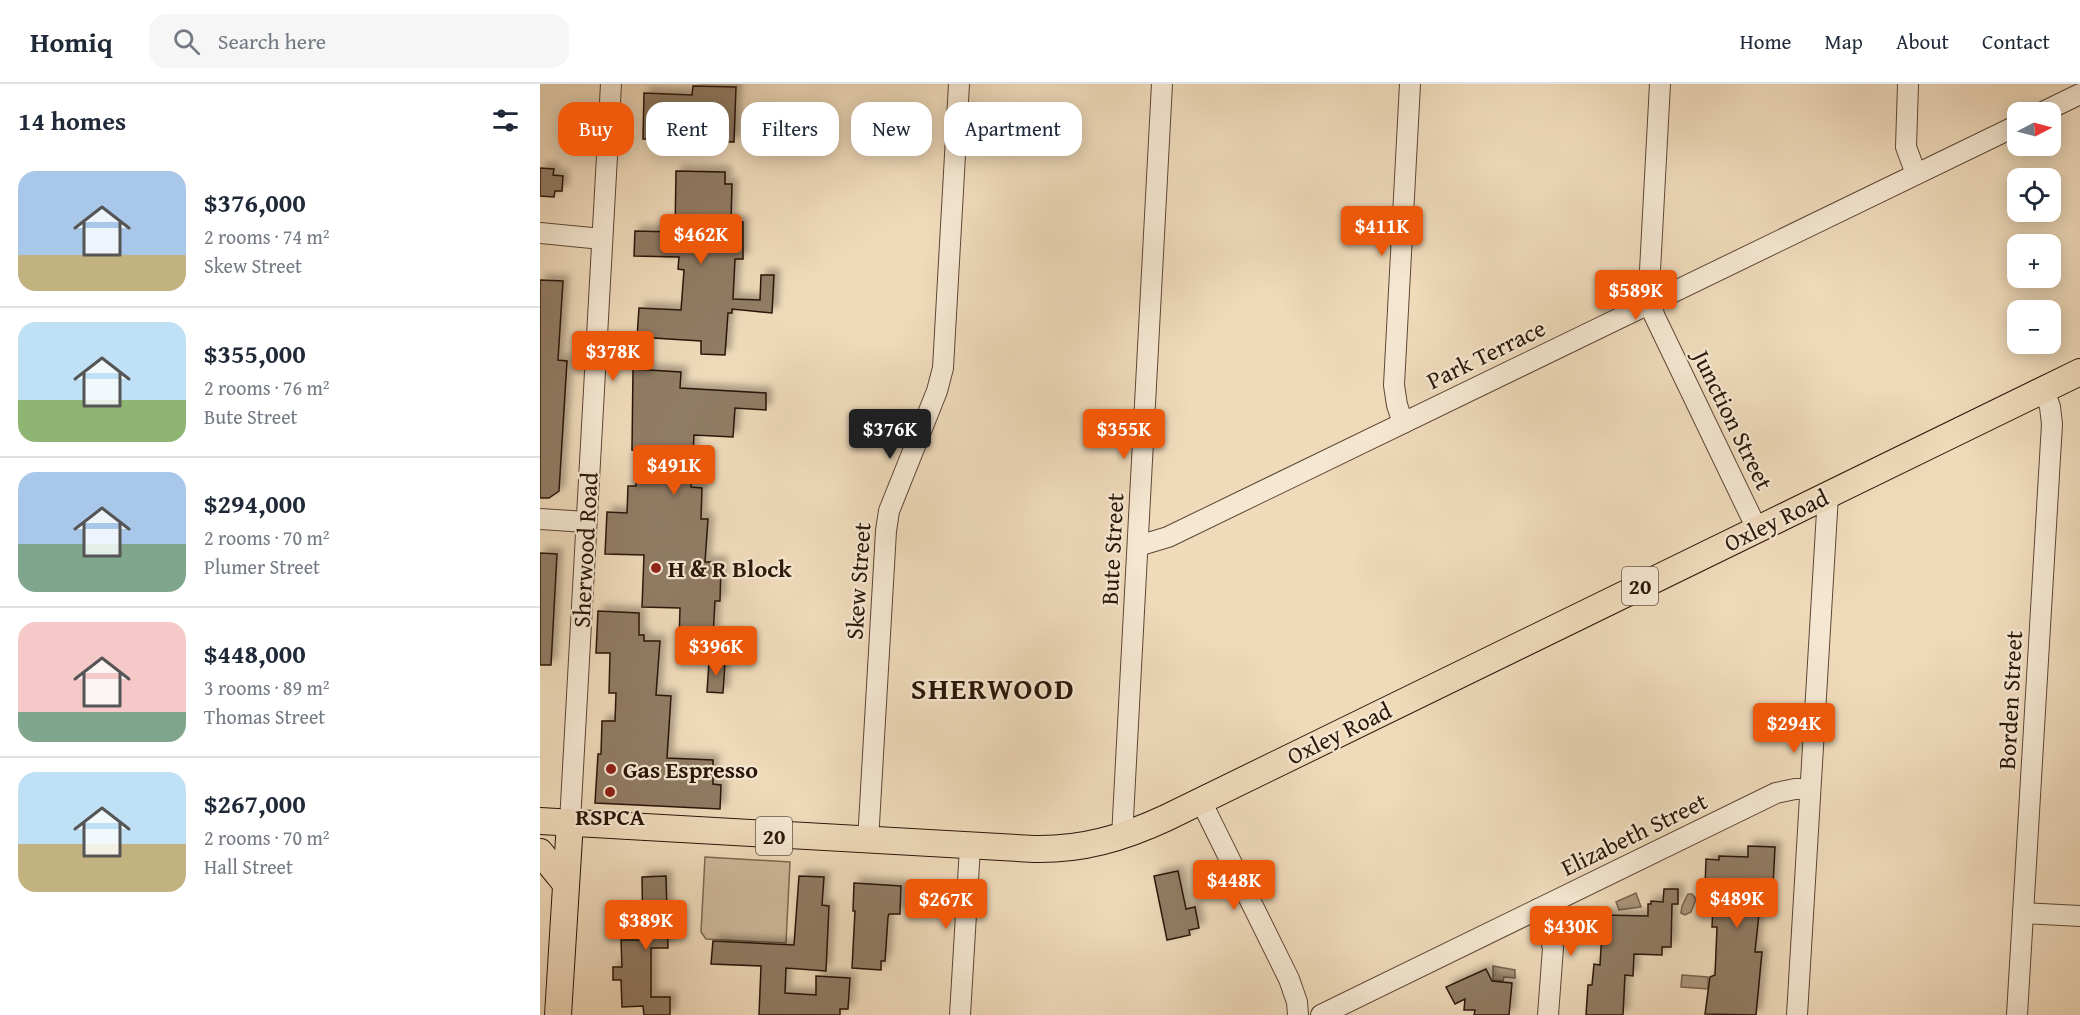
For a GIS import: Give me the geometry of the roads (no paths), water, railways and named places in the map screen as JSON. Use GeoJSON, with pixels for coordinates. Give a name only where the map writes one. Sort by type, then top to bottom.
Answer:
{"type":"FeatureCollection","features":[{"type":"Feature","properties":{"kind":"main road","name":"Oxley Road"},"geometry":{"type":"LineString","coordinates":[[540,821],[970,847],[1062,849],[1122,837],[1201,801],[2080,372]]}},
{"type":"Feature","properties":{"kind":"main road","name":"Sherwood Road"},"geometry":{"type":"LineString","coordinates":[[558,1015],[570,822]]}},
{"type":"Feature","properties":{"kind":"main road"},"geometry":{"type":"LineString","coordinates":[[540,852],[566,884]]}},
{"type":"Feature","properties":{"kind":"street","name":"Sherwood Road"},"geometry":{"type":"LineString","coordinates":[[570,822],[611,84]]}},
{"type":"Feature","properties":{"kind":"street","name":"Skew Street"},"geometry":{"type":"LineString","coordinates":[[868,841],[886,531],[890,511],[937,391],[943,368],[958,84]]}},
{"type":"Feature","properties":{"kind":"street","name":"Bute Street"},"geometry":{"type":"LineString","coordinates":[[1122,837],[1162,84]]}},
{"type":"Feature","properties":{"kind":"street"},"geometry":{"type":"LineString","coordinates":[[1403,423],[1396,405],[1394,385],[1410,84]]}},
{"type":"Feature","properties":{"kind":"street","name":"Junction Street"},"geometry":{"type":"LineString","coordinates":[[1660,84],[1649,289],[1654,315],[1757,529]]}},
{"type":"Feature","properties":{"kind":"street"},"geometry":{"type":"LineString","coordinates":[[1908,84],[1906,147],[1916,174]]}},
{"type":"Feature","properties":{"kind":"street"},"geometry":{"type":"LineString","coordinates":[[2061,103],[2080,94]]}},
{"type":"Feature","properties":{"kind":"street","name":"Park Terrace"},"geometry":{"type":"LineString","coordinates":[[1138,546],[1168,537],[2007,130]]}},
{"type":"Feature","properties":{"kind":"street"},"geometry":{"type":"LineString","coordinates":[[540,233],[602,239]]}},
{"type":"Feature","properties":{"kind":"street","name":"Borden Street"},"geometry":{"type":"LineString","coordinates":[[2017,1015],[2052,424],[2050,407],[2044,390]]}},
{"type":"Feature","properties":{"kind":"street"},"geometry":{"type":"LineString","coordinates":[[1797,1015],[1828,495]]}},
{"type":"Feature","properties":{"kind":"street"},"geometry":{"type":"LineString","coordinates":[[540,519],[586,522]]}},
{"type":"Feature","properties":{"kind":"street","name":"Elizabeth Street"},"geometry":{"type":"LineString","coordinates":[[1321,1015],[1776,793],[1810,789]]}},
{"type":"Feature","properties":{"kind":"street"},"geometry":{"type":"LineString","coordinates":[[1201,801],[1289,980],[1297,1002],[1298,1015]]}},
{"type":"Feature","properties":{"kind":"street"},"geometry":{"type":"LineString","coordinates":[[960,1015],[970,847]]}},
{"type":"Feature","properties":{"kind":"street"},"geometry":{"type":"LineString","coordinates":[[1538,909],[1548,928],[1553,948],[1548,1015]]}},
{"type":"Feature","properties":{"kind":"street"},"geometry":{"type":"LineString","coordinates":[[2023,913],[2080,916]]}},
{"type":"Feature","properties":{"kind":"place","name":"H & R Block"},"geometry":{"type":"Point","coordinates":[656,568]}},
{"type":"Feature","properties":{"kind":"place","name":"Gas Espresso"},"geometry":{"type":"Point","coordinates":[611,769]}},
{"type":"Feature","properties":{"kind":"place","name":"RSPCA"},"geometry":{"type":"Point","coordinates":[610,792]}},
{"type":"Feature","properties":{"kind":"district","name":"SHERWOOD"},"geometry":{"type":"Point","coordinates":[993,688]}}]}
